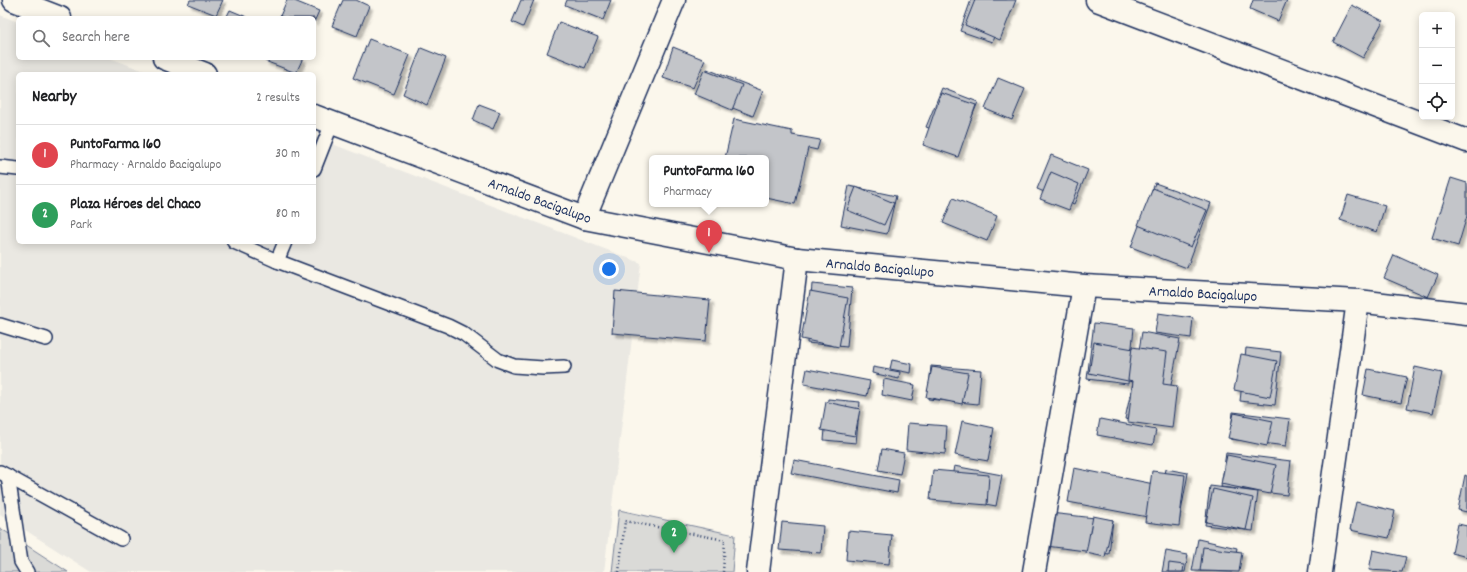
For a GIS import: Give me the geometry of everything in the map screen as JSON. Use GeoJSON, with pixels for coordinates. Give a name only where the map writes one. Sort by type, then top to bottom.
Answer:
{"type":"FeatureCollection","features":[{"type":"Feature","properties":{"kind":"street"},"geometry":{"type":"LineString","coordinates":[[14,0],[55,16]]}},
{"type":"Feature","properties":{"kind":"street"},"geometry":{"type":"LineString","coordinates":[[584,218],[674,0]]}},
{"type":"Feature","properties":{"kind":"street"},"geometry":{"type":"LineString","coordinates":[[1097,0],[1467,141]]}},
{"type":"Feature","properties":{"kind":"street"},"geometry":{"type":"LineString","coordinates":[[169,60],[200,72]]}},
{"type":"Feature","properties":{"kind":"street","name":"Arnaldo Bacigalupo"},"geometry":{"type":"LineString","coordinates":[[323,120],[584,218],[797,259],[1084,286],[1358,301],[1467,314]]}},
{"type":"Feature","properties":{"kind":"street"},"geometry":{"type":"LineString","coordinates":[[758,572],[797,259]]}},
{"type":"Feature","properties":{"kind":"street"},"geometry":{"type":"LineString","coordinates":[[1034,572],[1084,286]]}},
{"type":"Feature","properties":{"kind":"street"},"geometry":{"type":"LineString","coordinates":[[1320,572],[1358,301]]}},
{"type":"Feature","properties":{"kind":"lane"},"geometry":{"type":"LineString","coordinates":[[316,158],[323,120]]}},
{"type":"Feature","properties":{"kind":"lane"},"geometry":{"type":"LineString","coordinates":[[0,168],[16,169]]}},
{"type":"Feature","properties":{"kind":"lane"},"geometry":{"type":"LineString","coordinates":[[239,244],[278,261],[448,326],[464,334],[498,360],[514,366],[529,368],[564,367]]}},
{"type":"Feature","properties":{"kind":"lane"},"geometry":{"type":"LineString","coordinates":[[278,261],[284,244]]}},
{"type":"Feature","properties":{"kind":"lane"},"geometry":{"type":"LineString","coordinates":[[0,325],[46,339]]}},
{"type":"Feature","properties":{"kind":"lane"},"geometry":{"type":"LineString","coordinates":[[4,474],[121,539]]}},
{"type":"Feature","properties":{"kind":"lane"},"geometry":{"type":"LineString","coordinates":[[4,474],[21,562],[26,572]]}},
{"type":"Feature","properties":{"kind":"path"},"geometry":{"type":"LineString","coordinates":[[619,572],[625,521],[725,540],[723,572]]}},
{"type":"Feature","properties":{"kind":"shaded area"},"geometry":{"type":"Polygon","coordinates":[[[0,15],[16,21],[16,60],[115,60],[147,72],[16,72],[16,244],[316,244],[316,138],[641,263],[604,572],[91,572],[0,514],[0,15]]]}},
{"type":"Feature","properties":{"kind":"shaded area"},"geometry":{"type":"Polygon","coordinates":[[[619,510],[735,535],[732,572],[612,572],[619,510]]]}},
{"type":"Feature","properties":{"kind":"shaded area"},"geometry":{"type":"Polygon","coordinates":[[[0,528],[68,572],[0,572],[0,528]]]}},
{"type":"Feature","properties":{"kind":"building"},"geometry":{"type":"Polygon","coordinates":[[[190,0],[223,0],[216,15],[188,4],[190,0]]]}},
{"type":"Feature","properties":{"kind":"building"},"geometry":{"type":"Polygon","coordinates":[[[287,0],[292,0],[319,11],[316,18],[316,16],[280,16],[287,0]]]}},
{"type":"Feature","properties":{"kind":"building"},"geometry":{"type":"Polygon","coordinates":[[[343,0],[356,0],[369,6],[357,36],[332,26],[343,0]]]}},
{"type":"Feature","properties":{"kind":"building"},"geometry":{"type":"Polygon","coordinates":[[[521,0],[534,0],[523,27],[512,22],[521,0]]]}},
{"type":"Feature","properties":{"kind":"building"},"geometry":{"type":"Polygon","coordinates":[[[567,0],[611,0],[603,20],[565,5],[567,0]]]}},
{"type":"Feature","properties":{"kind":"building"},"geometry":{"type":"Polygon","coordinates":[[[971,0],[1007,0],[992,42],[960,31],[971,0]]]}},
{"type":"Feature","properties":{"kind":"building"},"geometry":{"type":"Polygon","coordinates":[[[975,0],[1016,0],[1000,40],[965,25],[975,0]]]}},
{"type":"Feature","properties":{"kind":"building"},"geometry":{"type":"Polygon","coordinates":[[[1253,0],[1287,0],[1278,21],[1250,9],[1253,0]]]}},
{"type":"Feature","properties":{"kind":"building"},"geometry":{"type":"Polygon","coordinates":[[[1352,5],[1383,21],[1363,58],[1333,42],[1352,5]]]}},
{"type":"Feature","properties":{"kind":"building"},"geometry":{"type":"Polygon","coordinates":[[[230,10],[244,16],[227,16],[230,10]]]}},
{"type":"Feature","properties":{"kind":"building"},"geometry":{"type":"Polygon","coordinates":[[[559,22],[598,37],[585,68],[547,53],[559,22]]]}},
{"type":"Feature","properties":{"kind":"building"},"geometry":{"type":"Polygon","coordinates":[[[369,39],[410,55],[394,94],[353,78],[369,39]]]}},
{"type":"Feature","properties":{"kind":"building"},"geometry":{"type":"Polygon","coordinates":[[[673,47],[705,60],[693,88],[663,78],[673,47]]]}},
{"type":"Feature","properties":{"kind":"building"},"geometry":{"type":"Polygon","coordinates":[[[421,48],[446,58],[427,105],[403,94],[421,48]]]}},
{"type":"Feature","properties":{"kind":"building"},"geometry":{"type":"Polygon","coordinates":[[[266,60],[302,60],[296,72],[265,61],[266,60]]]}},
{"type":"Feature","properties":{"kind":"building"},"geometry":{"type":"Polygon","coordinates":[[[707,69],[763,91],[753,116],[697,94],[707,69]]]}},
{"type":"Feature","properties":{"kind":"building"},"geometry":{"type":"Polygon","coordinates":[[[704,70],[742,85],[732,110],[694,94],[704,70]]]}},
{"type":"Feature","properties":{"kind":"building"},"geometry":{"type":"Polygon","coordinates":[[[998,78],[1025,89],[1012,120],[985,109],[998,78]]]}},
{"type":"Feature","properties":{"kind":"building"},"geometry":{"type":"Polygon","coordinates":[[[942,88],[978,102],[962,141],[926,127],[942,88]]]}},
{"type":"Feature","properties":{"kind":"building"},"geometry":{"type":"Polygon","coordinates":[[[941,93],[976,105],[958,157],[923,145],[941,93]]]}},
{"type":"Feature","properties":{"kind":"building"},"geometry":{"type":"Polygon","coordinates":[[[479,104],[500,112],[493,129],[473,120],[479,104]]]}},
{"type":"Feature","properties":{"kind":"building"},"geometry":{"type":"Polygon","coordinates":[[[734,119],[792,131],[792,135],[820,140],[817,150],[808,148],[795,204],[769,199],[769,155],[726,155],[734,119]]]}},
{"type":"Feature","properties":{"kind":"building"},"geometry":{"type":"Polygon","coordinates":[[[1051,155],[1088,170],[1074,204],[1037,189],[1051,155]]]}},
{"type":"Feature","properties":{"kind":"building"},"geometry":{"type":"Polygon","coordinates":[[[1051,172],[1079,184],[1069,210],[1040,199],[1051,172]]]}},
{"type":"Feature","properties":{"kind":"building"},"geometry":{"type":"Polygon","coordinates":[[[1451,178],[1467,183],[1467,216],[1458,246],[1432,238],[1451,178]]]}},
{"type":"Feature","properties":{"kind":"building"},"geometry":{"type":"Polygon","coordinates":[[[1155,183],[1211,203],[1187,268],[1131,247],[1155,183]]]}},
{"type":"Feature","properties":{"kind":"building"},"geometry":{"type":"Polygon","coordinates":[[[849,186],[896,196],[887,234],[841,225],[849,186]]]}},
{"type":"Feature","properties":{"kind":"building"},"geometry":{"type":"Polygon","coordinates":[[[856,187],[894,203],[884,225],[847,210],[856,187]]]}},
{"type":"Feature","properties":{"kind":"building"},"geometry":{"type":"Polygon","coordinates":[[[1153,188],[1207,210],[1191,247],[1138,225],[1153,188]]]}},
{"type":"Feature","properties":{"kind":"building"},"geometry":{"type":"Polygon","coordinates":[[[1348,195],[1385,206],[1377,232],[1340,220],[1348,195]]]}},
{"type":"Feature","properties":{"kind":"building"},"geometry":{"type":"Polygon","coordinates":[[[953,198],[997,216],[987,241],[943,223],[953,198]]]}},
{"type":"Feature","properties":{"kind":"building"},"geometry":{"type":"Polygon","coordinates":[[[1394,255],[1438,275],[1428,297],[1384,278],[1394,255]]]}},
{"type":"Feature","properties":{"kind":"building"},"geometry":{"type":"Polygon","coordinates":[[[812,284],[852,288],[847,347],[807,343],[812,284]]]}},
{"type":"Feature","properties":{"kind":"building"},"geometry":{"type":"Polygon","coordinates":[[[615,291],[710,300],[706,341],[612,333],[615,291]]]}},
{"type":"Feature","properties":{"kind":"building"},"geometry":{"type":"Polygon","coordinates":[[[810,291],[848,298],[839,347],[801,339],[810,291]]]}},
{"type":"Feature","properties":{"kind":"building"},"geometry":{"type":"Polygon","coordinates":[[[1158,313],[1193,318],[1191,338],[1155,333],[1158,313]]]}},
{"type":"Feature","properties":{"kind":"building"},"geometry":{"type":"Polygon","coordinates":[[[1094,323],[1134,328],[1128,384],[1087,379],[1094,323]]]}},
{"type":"Feature","properties":{"kind":"building"},"geometry":{"type":"Polygon","coordinates":[[[1142,332],[1180,339],[1163,426],[1125,419],[1133,382],[1089,373],[1094,342],[1139,350],[1142,332]]]}},
{"type":"Feature","properties":{"kind":"building"},"geometry":{"type":"Polygon","coordinates":[[[1132,347],[1167,352],[1163,384],[1177,386],[1172,428],[1128,422],[1133,381],[1128,380],[1132,347]]]}},
{"type":"Feature","properties":{"kind":"building"},"geometry":{"type":"Polygon","coordinates":[[[1246,348],[1281,352],[1275,405],[1240,401],[1246,348]]]}},
{"type":"Feature","properties":{"kind":"building"},"geometry":{"type":"Polygon","coordinates":[[[1241,354],[1277,361],[1270,397],[1234,390],[1241,354]]]}},
{"type":"Feature","properties":{"kind":"building"},"geometry":{"type":"Polygon","coordinates":[[[892,360],[912,364],[911,373],[890,369],[892,360]]]}},
{"type":"Feature","properties":{"kind":"building"},"geometry":{"type":"Polygon","coordinates":[[[931,366],[981,370],[978,404],[928,399],[931,366]]]}},
{"type":"Feature","properties":{"kind":"building"},"geometry":{"type":"Polygon","coordinates":[[[873,367],[900,372],[899,379],[872,373],[873,367]]]}},
{"type":"Feature","properties":{"kind":"building"},"geometry":{"type":"Polygon","coordinates":[[[932,367],[968,373],[962,404],[926,397],[932,367]]]}},
{"type":"Feature","properties":{"kind":"building"},"geometry":{"type":"Polygon","coordinates":[[[1415,367],[1442,373],[1433,413],[1407,408],[1415,367]]]}},
{"type":"Feature","properties":{"kind":"building"},"geometry":{"type":"Polygon","coordinates":[[[807,369],[870,381],[867,396],[804,384],[807,369]]]}},
{"type":"Feature","properties":{"kind":"building"},"geometry":{"type":"Polygon","coordinates":[[[1368,369],[1407,377],[1401,403],[1363,395],[1368,369]]]}},
{"type":"Feature","properties":{"kind":"building"},"geometry":{"type":"Polygon","coordinates":[[[884,379],[915,385],[912,401],[882,395],[884,379]]]}},
{"type":"Feature","properties":{"kind":"building"},"geometry":{"type":"Polygon","coordinates":[[[828,399],[860,402],[856,443],[824,440],[828,399]]]}},
{"type":"Feature","properties":{"kind":"building"},"geometry":{"type":"Polygon","coordinates":[[[826,402],[860,409],[855,436],[821,430],[826,402]]]}},
{"type":"Feature","properties":{"kind":"building"},"geometry":{"type":"Polygon","coordinates":[[[1233,412],[1290,419],[1286,446],[1230,439],[1233,412]]]}},
{"type":"Feature","properties":{"kind":"building"},"geometry":{"type":"Polygon","coordinates":[[[1234,413],[1273,421],[1267,446],[1228,438],[1234,413]]]}},
{"type":"Feature","properties":{"kind":"building"},"geometry":{"type":"Polygon","coordinates":[[[1100,419],[1156,430],[1153,445],[1097,435],[1100,419]]]}},
{"type":"Feature","properties":{"kind":"building"},"geometry":{"type":"Polygon","coordinates":[[[962,421],[994,428],[988,461],[955,455],[962,421]]]}},
{"type":"Feature","properties":{"kind":"building"},"geometry":{"type":"Polygon","coordinates":[[[908,423],[947,426],[945,454],[906,450],[908,423]]]}},
{"type":"Feature","properties":{"kind":"building"},"geometry":{"type":"Polygon","coordinates":[[[882,449],[904,453],[900,474],[878,470],[882,449]]]}},
{"type":"Feature","properties":{"kind":"building"},"geometry":{"type":"Polygon","coordinates":[[[1226,453],[1291,461],[1287,495],[1221,487],[1226,453]]]}},
{"type":"Feature","properties":{"kind":"building"},"geometry":{"type":"Polygon","coordinates":[[[1227,455],[1276,465],[1270,494],[1221,484],[1227,455]]]}},
{"type":"Feature","properties":{"kind":"building"},"geometry":{"type":"Polygon","coordinates":[[[794,460],[899,480],[897,493],[791,473],[794,460]]]}},
{"type":"Feature","properties":{"kind":"building"},"geometry":{"type":"Polygon","coordinates":[[[954,466],[1002,475],[996,506],[948,497],[954,466]]]}},
{"type":"Feature","properties":{"kind":"building"},"geometry":{"type":"Polygon","coordinates":[[[1074,468],[1159,485],[1153,518],[1068,502],[1074,468]]]}},
{"type":"Feature","properties":{"kind":"building"},"geometry":{"type":"Polygon","coordinates":[[[1166,469],[1188,473],[1179,523],[1156,519],[1166,469]]]}},
{"type":"Feature","properties":{"kind":"building"},"geometry":{"type":"Polygon","coordinates":[[[933,470],[989,475],[987,505],[930,500],[933,470]]]}},
{"type":"Feature","properties":{"kind":"building"},"geometry":{"type":"Polygon","coordinates":[[[1152,471],[1185,475],[1179,526],[1145,522],[1152,471]]]}},
{"type":"Feature","properties":{"kind":"building"},"geometry":{"type":"Polygon","coordinates":[[[1465,475],[1467,476],[1467,512],[1458,510],[1465,475]]]}},
{"type":"Feature","properties":{"kind":"building"},"geometry":{"type":"Polygon","coordinates":[[[1210,486],[1258,492],[1253,531],[1205,525],[1210,486]]]}},
{"type":"Feature","properties":{"kind":"building"},"geometry":{"type":"Polygon","coordinates":[[[1213,489],[1253,498],[1246,530],[1206,522],[1213,489]]]}},
{"type":"Feature","properties":{"kind":"building"},"geometry":{"type":"Polygon","coordinates":[[[1356,502],[1395,511],[1389,538],[1350,530],[1356,502]]]}},
{"type":"Feature","properties":{"kind":"building"},"geometry":{"type":"Polygon","coordinates":[[[1050,513],[1113,520],[1109,554],[1046,546],[1050,513]]]}},
{"type":"Feature","properties":{"kind":"building"},"geometry":{"type":"Polygon","coordinates":[[[1093,516],[1113,520],[1105,557],[1086,553],[1093,516]]]}},
{"type":"Feature","properties":{"kind":"building"},"geometry":{"type":"Polygon","coordinates":[[[782,522],[823,526],[821,553],[779,550],[782,522]]]}},
{"type":"Feature","properties":{"kind":"building"},"geometry":{"type":"Polygon","coordinates":[[[1458,524],[1467,526],[1467,557],[1452,553],[1458,524]]]}},
{"type":"Feature","properties":{"kind":"building"},"geometry":{"type":"Polygon","coordinates":[[[848,531],[892,535],[889,564],[846,560],[848,531]]]}},
{"type":"Feature","properties":{"kind":"building"},"geometry":{"type":"Polygon","coordinates":[[[1198,539],[1237,548],[1232,572],[1192,571],[1198,539]]]}},
{"type":"Feature","properties":{"kind":"building"},"geometry":{"type":"Polygon","coordinates":[[[1203,547],[1242,552],[1239,572],[1200,571],[1203,547]]]}},
{"type":"Feature","properties":{"kind":"building"},"geometry":{"type":"Polygon","coordinates":[[[1373,550],[1406,557],[1402,572],[1369,570],[1373,550]]]}},
{"type":"Feature","properties":{"kind":"building"},"geometry":{"type":"Polygon","coordinates":[[[1166,551],[1188,555],[1185,572],[1162,572],[1166,551]]]}},
{"type":"Feature","properties":{"kind":"building"},"geometry":{"type":"Polygon","coordinates":[[[1169,563],[1184,565],[1183,572],[1168,572],[1169,563]]]}},
{"type":"Feature","properties":{"kind":"place","name":"PuntoFarma 160"},"geometry":{"type":"Point","coordinates":[709,253]}},
{"type":"Feature","properties":{"kind":"place","name":"Plaza Héroes del Chaco"},"geometry":{"type":"Point","coordinates":[674,553]}}]}
